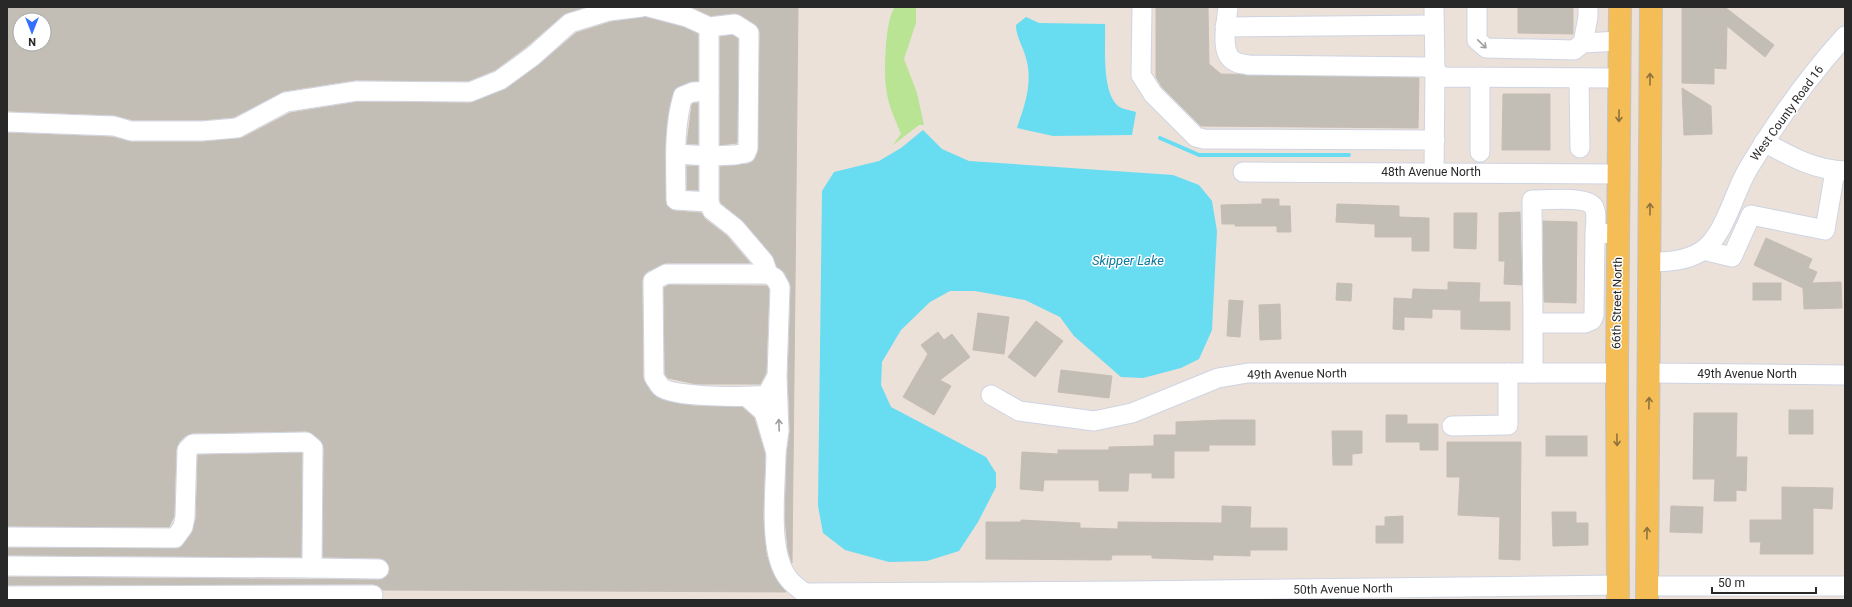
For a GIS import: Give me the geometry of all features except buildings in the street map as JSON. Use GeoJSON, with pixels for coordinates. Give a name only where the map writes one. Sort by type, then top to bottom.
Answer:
{"type":"FeatureCollection","features":[{"type":"Feature","properties":{"kind":"main road","name":"66th Street North"},"geometry":{"type":"LineString","coordinates":[[1620,7],[1617,373],[1622,595]]}},
{"type":"Feature","properties":{"kind":"main road"},"geometry":{"type":"LineString","coordinates":[[1647,593],[1651,7]]}},
{"type":"Feature","properties":{"kind":"main road"},"geometry":{"type":"LineString","coordinates":[[1619,174],[1629,183],[1635,193],[1637,277],[1649,298]]}},
{"type":"Feature","properties":{"kind":"main road"},"geometry":{"type":"LineString","coordinates":[[1618,463],[1633,490],[1633,560],[1639,581],[1647,593]]}},
{"type":"Feature","properties":{"kind":"street"},"geometry":{"type":"LineString","coordinates":[[7,122],[114,126],[131,132],[202,131],[237,128],[286,102],[357,90],[470,92],[500,80],[532,56],[570,23],[609,11],[642,7]]}},
{"type":"Feature","properties":{"kind":"street"},"geometry":{"type":"LineString","coordinates":[[649,7],[686,17],[709,27],[736,24],[750,33],[748,148],[746,153],[709,156],[676,154]]}},
{"type":"Feature","properties":{"kind":"street"},"geometry":{"type":"LineString","coordinates":[[1142,7],[1141,76],[1153,94],[1196,137],[1204,139],[1435,140]]}},
{"type":"Feature","properties":{"kind":"street"},"geometry":{"type":"LineString","coordinates":[[1228,7],[1225,46],[1229,56],[1234,62],[1248,65],[1427,67],[1444,77],[1620,78]]}},
{"type":"Feature","properties":{"kind":"street"},"geometry":{"type":"LineString","coordinates":[[1477,7],[1477,40],[1486,48],[1574,50],[1583,43],[1620,41]]}},
{"type":"Feature","properties":{"kind":"street"},"geometry":{"type":"LineString","coordinates":[[1583,43],[1588,17],[1588,7]]}},
{"type":"Feature","properties":{"kind":"street"},"geometry":{"type":"LineString","coordinates":[[1226,27],[1434,16],[1434,172]]}},
{"type":"Feature","properties":{"kind":"street"},"geometry":{"type":"LineString","coordinates":[[709,27],[709,202],[712,210],[735,228],[764,262],[768,274]]}},
{"type":"Feature","properties":{"kind":"street","name":"West County Road 16"},"geometry":{"type":"LineString","coordinates":[[1650,262],[1667,262],[1687,259],[1703,250],[1718,233],[1746,171],[1764,142],[1800,91],[1845,36]]}},
{"type":"Feature","properties":{"kind":"street"},"geometry":{"type":"LineString","coordinates":[[1480,77],[1480,152]]}},
{"type":"Feature","properties":{"kind":"street"},"geometry":{"type":"LineString","coordinates":[[1579,78],[1580,148]]}},
{"type":"Feature","properties":{"kind":"street"},"geometry":{"type":"LineString","coordinates":[[709,90],[693,92],[683,96],[678,112],[676,154],[676,200],[709,202]]}},
{"type":"Feature","properties":{"kind":"street"},"geometry":{"type":"LineString","coordinates":[[1703,250],[1732,257],[1751,215],[1825,230],[1840,171],[1800,162],[1764,142]]}},
{"type":"Feature","properties":{"kind":"street","name":"48th Avenue North"},"geometry":{"type":"LineString","coordinates":[[1243,172],[1533,172],[1619,174]]}},
{"type":"Feature","properties":{"kind":"street"},"geometry":{"type":"LineString","coordinates":[[1533,172],[1533,373]]}},
{"type":"Feature","properties":{"kind":"street"},"geometry":{"type":"LineString","coordinates":[[1532,200],[1582,200],[1594,207],[1595,212],[1593,318],[1585,323],[1533,323]]}},
{"type":"Feature","properties":{"kind":"street"},"geometry":{"type":"LineString","coordinates":[[1595,234],[1618,233]]}},
{"type":"Feature","properties":{"kind":"street"},"geometry":{"type":"LineString","coordinates":[[765,403],[747,397],[675,393],[661,388],[654,377],[653,281],[666,274],[768,274],[775,278],[780,287],[777,376],[779,431],[776,453],[775,541],[779,562],[788,579],[804,596]]}},
{"type":"Feature","properties":{"kind":"street","name":"49th Avenue North"},"geometry":{"type":"LineString","coordinates":[[991,394],[1019,411],[1094,421],[1132,413],[1218,378],[1248,373],[1617,373]]}},
{"type":"Feature","properties":{"kind":"street"},"geometry":{"type":"LineString","coordinates":[[1452,426],[1508,425],[1508,373]]}},
{"type":"Feature","properties":{"kind":"street","name":"49th Avenue North"},"geometry":{"type":"LineString","coordinates":[[1649,373],[1845,375]]}},
{"type":"Feature","properties":{"kind":"street"},"geometry":{"type":"LineString","coordinates":[[776,453],[765,403],[777,376]]}},
{"type":"Feature","properties":{"kind":"street"},"geometry":{"type":"LineString","coordinates":[[7,537],[175,538],[184,522],[187,450],[194,444],[306,442],[313,448],[312,568]]}},
{"type":"Feature","properties":{"kind":"street"},"geometry":{"type":"LineString","coordinates":[[168,538],[168,567]]}},
{"type":"Feature","properties":{"kind":"street"},"geometry":{"type":"LineString","coordinates":[[7,566],[379,569]]}},
{"type":"Feature","properties":{"kind":"street"},"geometry":{"type":"LineString","coordinates":[[1647,593],[1685,593],[1845,586]]}},
{"type":"Feature","properties":{"kind":"street","name":"50th Avenue North"},"geometry":{"type":"LineString","coordinates":[[804,596],[1130,596],[1541,593],[1622,595]]}},
{"type":"Feature","properties":{"kind":"street"},"geometry":{"type":"LineString","coordinates":[[7,596],[373,595]]}},
{"type":"Feature","properties":{"kind":"green space"},"geometry":{"type":"Polygon","coordinates":[[[895,7],[916,7],[916,23],[904,59],[917,93],[924,125],[919,125],[893,145],[901,134],[888,99],[885,69],[887,33],[889,22],[895,7]]]}},
{"type":"Feature","properties":{"kind":"water"},"geometry":{"type":"Polygon","coordinates":[[[1026,17],[1039,23],[1105,24],[1106,67],[1109,90],[1118,106],[1136,112],[1132,135],[1053,136],[1017,128],[1025,102],[1029,76],[1026,58],[1017,34],[1016,25],[1026,17]]]}},
{"type":"Feature","properties":{"kind":"water","name":"Skipper Lake"},"geometry":{"type":"Polygon","coordinates":[[[923,130],[942,149],[969,161],[1173,175],[1199,185],[1212,201],[1217,231],[1212,330],[1199,359],[1181,368],[1143,378],[1121,377],[1074,336],[1060,317],[1025,300],[975,291],[950,291],[930,302],[901,330],[882,362],[881,385],[891,407],[986,457],[996,473],[996,487],[978,522],[959,551],[927,561],[889,562],[845,550],[823,533],[818,506],[822,191],[834,172],[879,161],[901,148],[923,130]]]}},
{"type":"Feature","properties":{"kind":"waterway"},"geometry":{"type":"LineString","coordinates":[[1160,138],[1199,155],[1349,155]]}}]}
